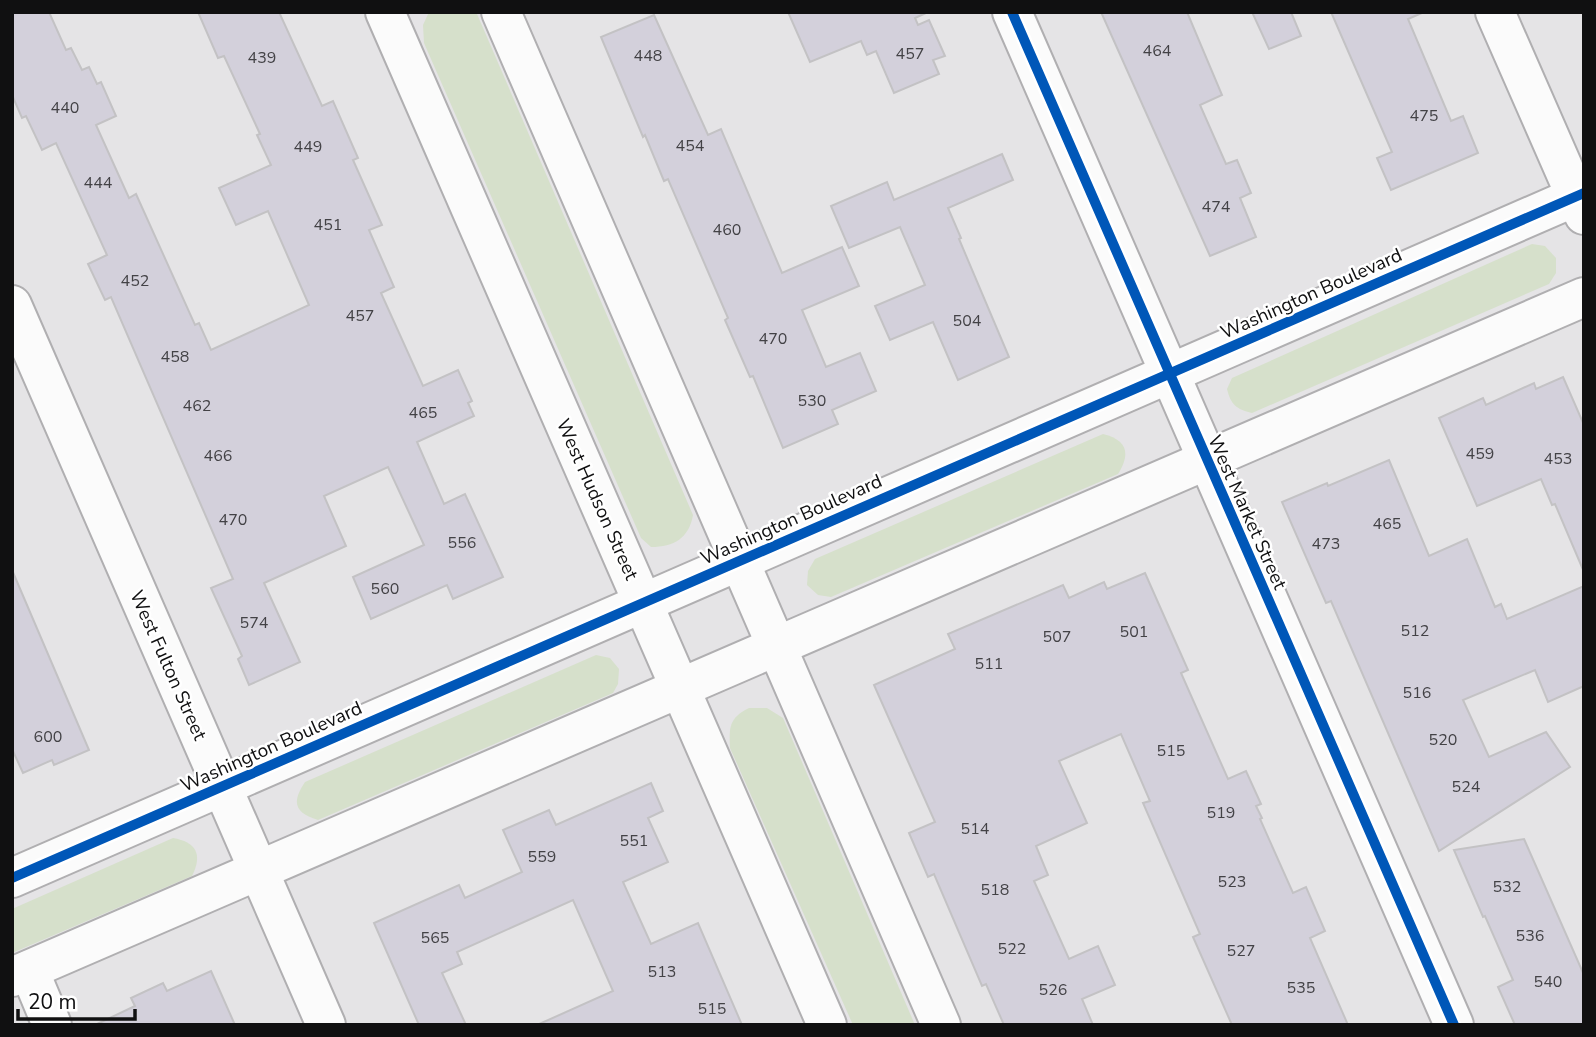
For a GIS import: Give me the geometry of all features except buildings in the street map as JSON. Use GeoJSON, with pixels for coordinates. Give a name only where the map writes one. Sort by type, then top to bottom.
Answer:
{"type":"FeatureCollection","features":[{"type":"Feature","properties":{"kind":"street","name":"West Hudson Street"},"geometry":{"type":"LineString","coordinates":[[385,12],[827,1025]]}},
{"type":"Feature","properties":{"kind":"street"},"geometry":{"type":"LineString","coordinates":[[501,12],[941,1025]]}},
{"type":"Feature","properties":{"kind":"street","name":"West Market Street"},"geometry":{"type":"LineString","coordinates":[[1012,12],[1454,1025]]}},
{"type":"Feature","properties":{"kind":"street"},"geometry":{"type":"LineString","coordinates":[[1495,12],[1581,201]]}},
{"type":"Feature","properties":{"kind":"street","name":"Washington Boulevard"},"geometry":{"type":"LineString","coordinates":[[12,878],[1169,373],[1581,201]]}},
{"type":"Feature","properties":{"kind":"street"},"geometry":{"type":"LineString","coordinates":[[52,1025],[21,973],[1584,298]]}},
{"type":"Feature","properties":{"kind":"street","name":"West Fulton Street"},"geometry":{"type":"LineString","coordinates":[[12,305],[326,1025]]}},
{"type":"Feature","properties":{"kind":"green space"},"geometry":{"type":"Polygon","coordinates":[[[429,12],[477,14],[693,515],[688,530],[673,543],[651,547],[641,538],[424,43],[423,25],[429,12]]]}},
{"type":"Feature","properties":{"kind":"green space"},"geometry":{"type":"Polygon","coordinates":[[[1532,244],[1545,246],[1556,258],[1556,273],[1549,284],[1252,413],[1232,403],[1227,389],[1232,378],[1532,244]]]}},
{"type":"Feature","properties":{"kind":"green space"},"geometry":{"type":"Polygon","coordinates":[[[1103,434],[1117,440],[1124,448],[1125,460],[1118,474],[831,597],[818,595],[807,585],[808,571],[815,559],[1103,434]]]}},
{"type":"Feature","properties":{"kind":"green space"},"geometry":{"type":"Polygon","coordinates":[[[596,655],[610,658],[619,669],[618,684],[613,693],[318,820],[300,810],[297,801],[305,782],[596,655]]]}},
{"type":"Feature","properties":{"kind":"green space"},"geometry":{"type":"Polygon","coordinates":[[[749,708],[767,708],[783,718],[915,1025],[853,1025],[730,748],[732,724],[737,716],[749,708]]]}},
{"type":"Feature","properties":{"kind":"green space"},"geometry":{"type":"Polygon","coordinates":[[[173,838],[187,843],[195,850],[197,861],[192,876],[12,953],[12,909],[173,838]]]}},
{"type":"Feature","properties":{"kind":"cycle path"},"geometry":{"type":"LineString","coordinates":[[1012,12],[1454,1025]]}},
{"type":"Feature","properties":{"kind":"cycle path"},"geometry":{"type":"LineString","coordinates":[[12,878],[1584,193]]}}]}
